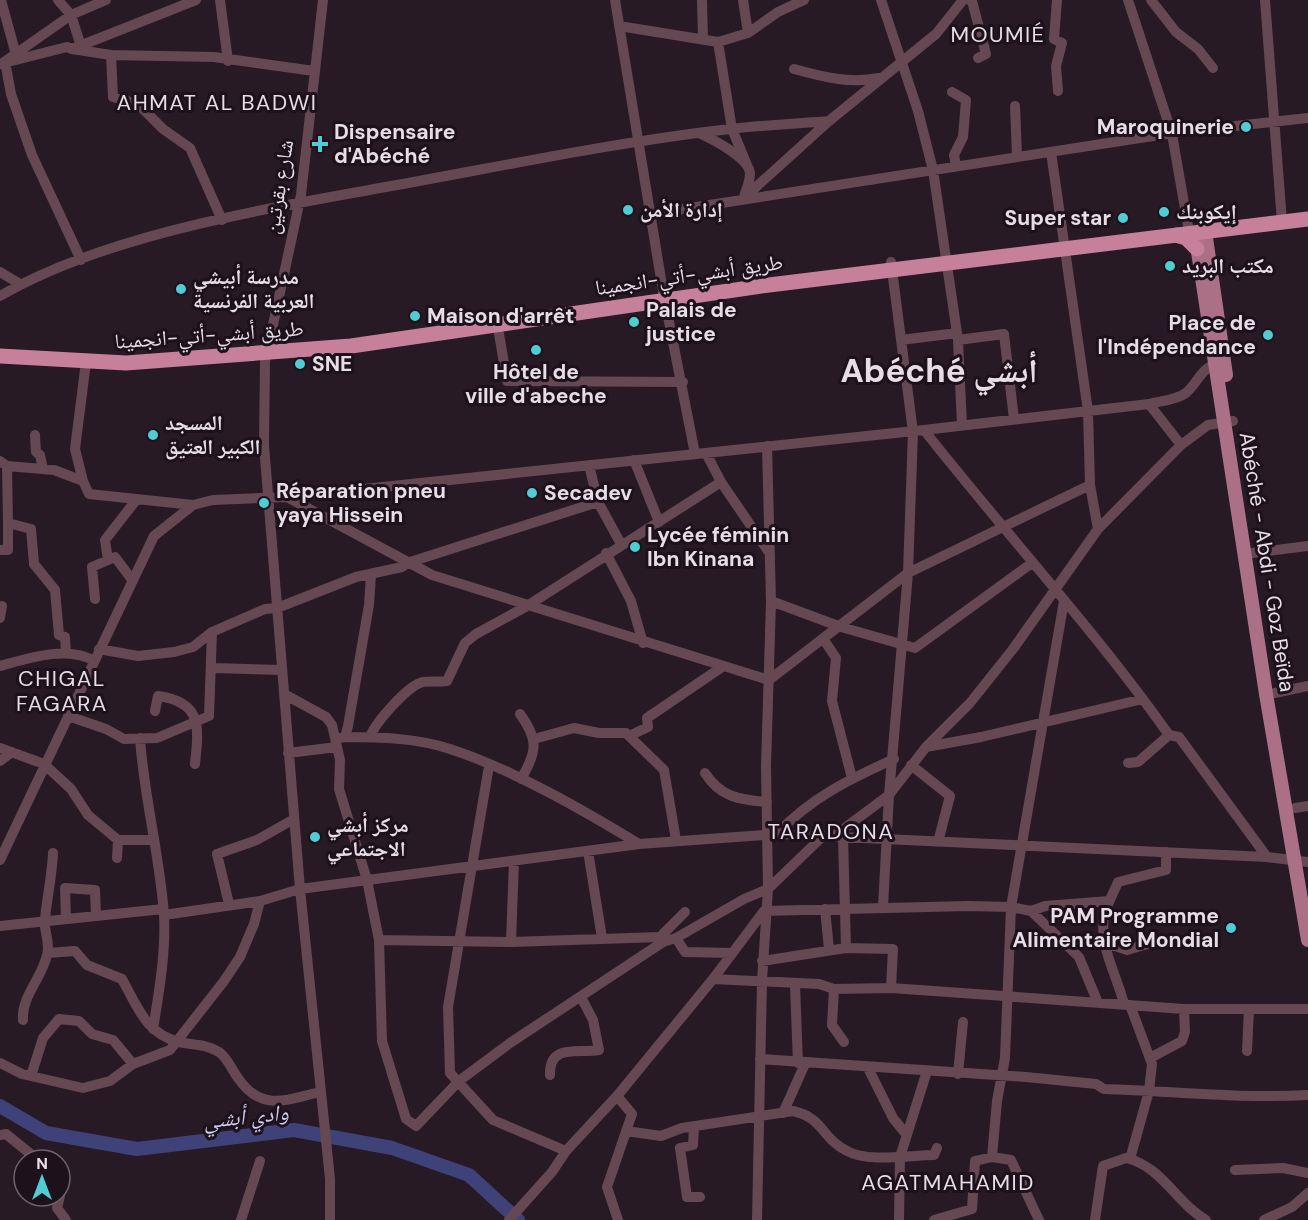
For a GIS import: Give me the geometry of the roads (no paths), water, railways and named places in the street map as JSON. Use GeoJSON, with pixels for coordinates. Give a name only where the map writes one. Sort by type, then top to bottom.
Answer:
{"type":"FeatureCollection","features":[{"type":"Feature","properties":{"kind":"highway"},"geometry":{"type":"LineString","coordinates":[[1065,245],[1173,235],[1197,228],[1222,229],[1282,219],[1308,211]]}},
{"type":"Feature","properties":{"kind":"highway"},"geometry":{"type":"LineString","coordinates":[[0,346],[126,354],[268,348],[411,334],[769,280],[1197,228],[1282,219],[1308,219]]}},
{"type":"Feature","properties":{"kind":"highway"},"geometry":{"type":"LineString","coordinates":[[1173,235],[1186,238],[1202,248],[1213,235],[1222,229]]}},
{"type":"Feature","properties":{"kind":"highway","name":"طريق أبشي-أتي-انجمينا"},"geometry":{"type":"LineString","coordinates":[[0,356],[86,362],[178,361],[268,348]]}},
{"type":"Feature","properties":{"kind":"main road"},"geometry":{"type":"LineString","coordinates":[[1197,228],[1221,324],[1220,363]]}},
{"type":"Feature","properties":{"kind":"main road"},"geometry":{"type":"LineString","coordinates":[[1202,248],[1245,534],[1252,553],[1275,693],[1301,807],[1302,861],[1308,887]]}},
{"type":"Feature","properties":{"kind":"main road","name":"Abéché - Abdi - Goz Beïda"},"geometry":{"type":"LineString","coordinates":[[1245,534],[1302,861],[1308,939]]}},
{"type":"Feature","properties":{"kind":"street"},"geometry":{"type":"LineString","coordinates":[[1,0],[15,51]]}},
{"type":"Feature","properties":{"kind":"street"},"geometry":{"type":"LineString","coordinates":[[58,0],[71,15],[77,47]]}},
{"type":"Feature","properties":{"kind":"street"},"geometry":{"type":"LineString","coordinates":[[1,63],[15,51],[71,15],[106,0]]}},
{"type":"Feature","properties":{"kind":"street"},"geometry":{"type":"LineString","coordinates":[[77,47],[196,0]]}},
{"type":"Feature","properties":{"kind":"street"},"geometry":{"type":"LineString","coordinates":[[220,0],[228,61]]}},
{"type":"Feature","properties":{"kind":"street","name":"شارع بقرتين"},"geometry":{"type":"LineString","coordinates":[[323,0],[300,203],[268,348],[264,445],[300,889],[330,1179],[330,1220]]}},
{"type":"Feature","properties":{"kind":"street"},"geometry":{"type":"LineString","coordinates":[[615,0],[664,295],[701,454],[768,551]]}},
{"type":"Feature","properties":{"kind":"street"},"geometry":{"type":"LineString","coordinates":[[702,0],[703,39]]}},
{"type":"Feature","properties":{"kind":"street"},"geometry":{"type":"LineString","coordinates":[[743,0],[748,33]]}},
{"type":"Feature","properties":{"kind":"street"},"geometry":{"type":"LineString","coordinates":[[775,0],[778,12]]}},
{"type":"Feature","properties":{"kind":"street"},"geometry":{"type":"LineString","coordinates":[[619,26],[718,42],[748,33],[778,12],[804,0]]}},
{"type":"Feature","properties":{"kind":"street"},"geometry":{"type":"LineString","coordinates":[[881,0],[922,124],[933,170],[957,336],[962,425]]}},
{"type":"Feature","properties":{"kind":"street"},"geometry":{"type":"LineString","coordinates":[[744,198],[829,121],[936,33],[963,0]]}},
{"type":"Feature","properties":{"kind":"street"},"geometry":{"type":"LineString","coordinates":[[972,0],[987,54],[978,58]]}},
{"type":"Feature","properties":{"kind":"street"},"geometry":{"type":"LineString","coordinates":[[1057,0],[1054,39],[1062,43],[1056,66],[1058,91]]}},
{"type":"Feature","properties":{"kind":"street"},"geometry":{"type":"LineString","coordinates":[[1128,0],[1172,134],[1197,228]]}},
{"type":"Feature","properties":{"kind":"street"},"geometry":{"type":"LineString","coordinates":[[1151,0],[1176,32],[1198,49],[1213,68]]}},
{"type":"Feature","properties":{"kind":"street"},"geometry":{"type":"LineString","coordinates":[[1264,0],[1282,219]]}},
{"type":"Feature","properties":{"kind":"street"},"geometry":{"type":"LineString","coordinates":[[718,42],[732,129],[750,173],[744,198]]}},
{"type":"Feature","properties":{"kind":"street"},"geometry":{"type":"LineString","coordinates":[[1,63],[67,47],[77,47],[111,55],[214,57],[228,61],[314,71]]}},
{"type":"Feature","properties":{"kind":"street"},"geometry":{"type":"LineString","coordinates":[[111,55],[113,97],[138,104],[163,129],[190,148],[222,220]]}},
{"type":"Feature","properties":{"kind":"street"},"geometry":{"type":"LineString","coordinates":[[1,63],[6,67],[11,94],[32,155],[81,260]]}},
{"type":"Feature","properties":{"kind":"street"},"geometry":{"type":"LineString","coordinates":[[794,69],[840,80],[864,81],[883,78]]}},
{"type":"Feature","properties":{"kind":"street"},"geometry":{"type":"LineString","coordinates":[[952,92],[966,100],[963,136],[954,155],[956,166]]}},
{"type":"Feature","properties":{"kind":"street"},"geometry":{"type":"LineString","coordinates":[[1014,106],[1017,156]]}},
{"type":"Feature","properties":{"kind":"street"},"geometry":{"type":"LineString","coordinates":[[651,214],[1017,156],[1308,118]]}},
{"type":"Feature","properties":{"kind":"street"},"geometry":{"type":"LineString","coordinates":[[0,296],[20,284],[113,248],[300,203],[640,142],[732,129],[829,121]]}},
{"type":"Feature","properties":{"kind":"street"},"geometry":{"type":"LineString","coordinates":[[699,133],[717,142],[747,165]]}},
{"type":"Feature","properties":{"kind":"street"},"geometry":{"type":"LineString","coordinates":[[1051,152],[1088,411],[1090,485],[1098,529]]}},
{"type":"Feature","properties":{"kind":"street"},"geometry":{"type":"LineString","coordinates":[[883,907],[889,795],[903,647],[918,431],[901,340],[891,266]]}},
{"type":"Feature","properties":{"kind":"street"},"geometry":{"type":"LineString","coordinates":[[0,272],[20,284]]}},
{"type":"Feature","properties":{"kind":"street"},"geometry":{"type":"LineString","coordinates":[[497,320],[507,381],[683,382]]}},
{"type":"Feature","properties":{"kind":"street"},"geometry":{"type":"LineString","coordinates":[[901,340],[1004,334],[1014,419]]}},
{"type":"Feature","properties":{"kind":"street"},"geometry":{"type":"LineString","coordinates":[[86,362],[75,449],[83,481],[89,494],[193,505],[213,500],[287,497],[918,431],[1149,404],[1183,395],[1199,375],[1220,363]]}},
{"type":"Feature","properties":{"kind":"street"},"geometry":{"type":"LineString","coordinates":[[1149,404],[1182,446]]}},
{"type":"Feature","properties":{"kind":"street"},"geometry":{"type":"LineString","coordinates":[[379,940],[511,942],[602,938],[661,940],[676,938],[744,898],[768,889],[889,795],[926,747],[970,703],[1013,649],[1098,529],[1182,446],[1208,425],[1229,421]]}},
{"type":"Feature","properties":{"kind":"street"},"geometry":{"type":"LineString","coordinates":[[918,431],[1055,589],[1169,735],[1179,737],[1268,857]]}},
{"type":"Feature","properties":{"kind":"street"},"geometry":{"type":"LineString","coordinates":[[35,435],[36,452],[40,455],[43,468]]}},
{"type":"Feature","properties":{"kind":"street"},"geometry":{"type":"LineString","coordinates":[[758,1220],[762,961],[764,911],[772,834],[766,802],[771,601],[767,446]]}},
{"type":"Feature","properties":{"kind":"street"},"geometry":{"type":"LineString","coordinates":[[634,460],[659,522]]}},
{"type":"Feature","properties":{"kind":"street"},"geometry":{"type":"LineString","coordinates":[[0,550],[8,550],[4,464],[24,470],[43,468],[83,481]]}},
{"type":"Feature","properties":{"kind":"street"},"geometry":{"type":"LineString","coordinates":[[589,465],[598,502],[621,544]]}},
{"type":"Feature","properties":{"kind":"street"},"geometry":{"type":"LineString","coordinates":[[370,737],[374,728],[412,687],[423,682],[447,681],[465,643],[476,634],[527,606],[606,553],[721,482]]}},
{"type":"Feature","properties":{"kind":"street"},"geometry":{"type":"LineString","coordinates":[[769,680],[841,627],[908,573],[1090,485]]}},
{"type":"Feature","properties":{"kind":"street"},"geometry":{"type":"LineString","coordinates":[[287,497],[432,575],[643,643],[769,680]]}},
{"type":"Feature","properties":{"kind":"street"},"geometry":{"type":"LineString","coordinates":[[108,560],[105,540],[137,499]]}},
{"type":"Feature","properties":{"kind":"street"},"geometry":{"type":"LineString","coordinates":[[99,649],[138,656],[174,652],[193,647],[212,632],[266,609],[277,608],[356,577],[402,567],[407,563],[598,502]]}},
{"type":"Feature","properties":{"kind":"street"},"geometry":{"type":"LineString","coordinates":[[0,860],[93,660],[154,536],[193,505]]}},
{"type":"Feature","properties":{"kind":"street"},"geometry":{"type":"LineString","coordinates":[[8,523],[31,529],[34,564],[55,590],[59,634],[65,637],[66,653]]}},
{"type":"Feature","properties":{"kind":"street"},"geometry":{"type":"LineString","coordinates":[[1252,553],[1308,546]]}},
{"type":"Feature","properties":{"kind":"street"},"geometry":{"type":"LineString","coordinates":[[606,553],[631,601],[643,643]]}},
{"type":"Feature","properties":{"kind":"street"},"geometry":{"type":"LineString","coordinates":[[95,599],[92,567],[115,557],[133,581]]}},
{"type":"Feature","properties":{"kind":"street"},"geometry":{"type":"LineString","coordinates":[[771,601],[841,627],[903,647],[915,648],[1032,563]]}},
{"type":"Feature","properties":{"kind":"street"},"geometry":{"type":"LineString","coordinates":[[371,575],[366,626],[339,741],[339,789],[367,880],[379,940],[382,1041],[406,1119],[416,1126],[459,1082],[510,1042],[581,997],[661,940],[685,912]]}},
{"type":"Feature","properties":{"kind":"street"},"geometry":{"type":"LineString","coordinates":[[992,1157],[1000,1077],[1005,1058],[1011,907],[1064,601]]}},
{"type":"Feature","properties":{"kind":"street"},"geometry":{"type":"LineString","coordinates":[[0,618],[2,606]]}},
{"type":"Feature","properties":{"kind":"street"},"geometry":{"type":"LineString","coordinates":[[68,716],[106,729],[124,739],[157,738],[209,716],[213,668],[212,632]]}},
{"type":"Feature","properties":{"kind":"street"},"geometry":{"type":"LineString","coordinates":[[824,640],[836,658],[832,701],[852,778]]}},
{"type":"Feature","properties":{"kind":"street"},"geometry":{"type":"LineString","coordinates":[[0,666],[31,658],[66,653],[93,660]]}},
{"type":"Feature","properties":{"kind":"street"},"geometry":{"type":"LineString","coordinates":[[629,736],[648,727],[647,718],[722,667]]}},
{"type":"Feature","properties":{"kind":"street"},"geometry":{"type":"LineString","coordinates":[[213,668],[282,670]]}},
{"type":"Feature","properties":{"kind":"street"},"geometry":{"type":"LineString","coordinates":[[1275,693],[1308,686]]}},
{"type":"Feature","properties":{"kind":"street"},"geometry":{"type":"LineString","coordinates":[[284,694],[326,717],[339,741]]}},
{"type":"Feature","properties":{"kind":"street"},"geometry":{"type":"LineString","coordinates":[[154,711],[158,696],[175,698],[185,703],[197,722],[195,764]]}},
{"type":"Feature","properties":{"kind":"street"},"geometry":{"type":"LineString","coordinates":[[926,747],[981,737],[1143,699]]}},
{"type":"Feature","properties":{"kind":"street"},"geometry":{"type":"LineString","coordinates":[[520,714],[529,726],[534,739],[534,758],[521,779]]}},
{"type":"Feature","properties":{"kind":"street"},"geometry":{"type":"LineString","coordinates":[[534,739],[574,728],[599,734],[619,732],[629,736],[664,770],[676,840]]}},
{"type":"Feature","properties":{"kind":"street"},"geometry":{"type":"LineString","coordinates":[[1128,762],[1138,762],[1169,735]]}},
{"type":"Feature","properties":{"kind":"street"},"geometry":{"type":"LineString","coordinates":[[288,753],[339,741],[370,737],[429,744],[450,749],[521,779],[639,844]]}},
{"type":"Feature","properties":{"kind":"street"},"geometry":{"type":"LineString","coordinates":[[140,738],[143,781],[154,840],[163,912],[161,981],[153,1029]]}},
{"type":"Feature","properties":{"kind":"street"},"geometry":{"type":"LineString","coordinates":[[0,748],[44,764],[71,789],[88,815],[118,840],[154,840]]}},
{"type":"Feature","properties":{"kind":"street"},"geometry":{"type":"LineString","coordinates":[[0,761],[12,752]]}},
{"type":"Feature","properties":{"kind":"street"},"geometry":{"type":"LineString","coordinates":[[772,834],[820,796],[894,759]]}},
{"type":"Feature","properties":{"kind":"street"},"geometry":{"type":"LineString","coordinates":[[911,765],[950,796],[938,842]]}},
{"type":"Feature","properties":{"kind":"street"},"geometry":{"type":"LineString","coordinates":[[489,766],[448,1007],[447,1041],[450,1073],[492,1120],[566,1151]]}},
{"type":"Feature","properties":{"kind":"street"},"geometry":{"type":"LineString","coordinates":[[705,772],[713,786],[738,800],[766,802]]}},
{"type":"Feature","properties":{"kind":"street"},"geometry":{"type":"LineString","coordinates":[[229,904],[217,854],[258,840],[294,819]]}},
{"type":"Feature","properties":{"kind":"street"},"geometry":{"type":"LineString","coordinates":[[0,926],[260,901],[300,889],[639,844],[772,834],[1268,857],[1302,861]]}},
{"type":"Feature","properties":{"kind":"street"},"geometry":{"type":"LineString","coordinates":[[834,836],[846,868],[843,909],[846,948]]}},
{"type":"Feature","properties":{"kind":"street"},"geometry":{"type":"LineString","coordinates":[[117,858],[118,840]]}},
{"type":"Feature","properties":{"kind":"street"},"geometry":{"type":"LineString","coordinates":[[588,851],[602,938]]}},
{"type":"Feature","properties":{"kind":"street"},"geometry":{"type":"LineString","coordinates":[[1130,1159],[1149,1090],[1152,1064],[1103,942],[1103,924],[1109,901],[1118,882],[1166,870],[1166,852]]}},
{"type":"Feature","properties":{"kind":"street"},"geometry":{"type":"LineString","coordinates":[[23,1020],[22,1009],[44,968],[48,953],[50,939],[44,921],[52,880],[53,853]]}},
{"type":"Feature","properties":{"kind":"street"},"geometry":{"type":"LineString","coordinates":[[511,942],[514,861]]}},
{"type":"Feature","properties":{"kind":"street"},"geometry":{"type":"LineString","coordinates":[[66,919],[63,904],[65,888],[95,890],[96,916]]}},
{"type":"Feature","properties":{"kind":"street"},"geometry":{"type":"LineString","coordinates":[[0,1063],[31,1076],[82,1088],[110,1080],[133,1064],[170,1050],[240,957],[254,924],[260,901]]}},
{"type":"Feature","properties":{"kind":"street"},"geometry":{"type":"LineString","coordinates":[[764,911],[883,907],[1011,907],[1031,911],[1045,906],[1109,901]]}},
{"type":"Feature","properties":{"kind":"street"},"geometry":{"type":"LineString","coordinates":[[825,909],[829,949]]}},
{"type":"Feature","properties":{"kind":"street"},"geometry":{"type":"LineString","coordinates":[[509,1220],[552,1172],[566,1151],[617,1096],[713,979],[764,911]]}},
{"type":"Feature","properties":{"kind":"street"},"geometry":{"type":"LineString","coordinates":[[1031,911],[1068,945],[1084,965],[1098,1003]]}},
{"type":"Feature","properties":{"kind":"street"},"geometry":{"type":"LineString","coordinates":[[676,938],[685,952],[732,952]]}},
{"type":"Feature","properties":{"kind":"street"},"geometry":{"type":"LineString","coordinates":[[1068,945],[1103,942],[1127,950],[1148,944]]}},
{"type":"Feature","properties":{"kind":"street"},"geometry":{"type":"LineString","coordinates":[[762,961],[829,949],[893,949],[891,988]]}},
{"type":"Feature","properties":{"kind":"street"},"geometry":{"type":"LineString","coordinates":[[48,953],[75,951],[87,965],[122,979],[144,1023],[177,1041],[207,1046],[221,1053],[251,1095],[262,1100],[288,1100],[321,1092]]}},
{"type":"Feature","properties":{"kind":"street"},"geometry":{"type":"LineString","coordinates":[[713,979],[795,985],[819,984],[834,989],[891,988],[1184,1009],[1308,1009]]}},
{"type":"Feature","properties":{"kind":"street"},"geometry":{"type":"LineString","coordinates":[[783,1113],[802,1063],[795,985]]}},
{"type":"Feature","properties":{"kind":"street"},"geometry":{"type":"LineString","coordinates":[[834,989],[832,1025],[844,1042]]}},
{"type":"Feature","properties":{"kind":"street"},"geometry":{"type":"LineString","coordinates":[[550,1075],[550,1063],[554,1058],[574,1051],[599,1050],[593,1020],[581,997]]}},
{"type":"Feature","properties":{"kind":"street"},"geometry":{"type":"LineString","coordinates":[[1150,1058],[1182,1041],[1185,1032],[1184,1009]]}},
{"type":"Feature","properties":{"kind":"street"},"geometry":{"type":"LineString","coordinates":[[1247,1051],[1249,1010]]}},
{"type":"Feature","properties":{"kind":"street"},"geometry":{"type":"LineString","coordinates":[[31,1076],[43,1038],[59,1019],[79,1021],[92,1034],[112,1040],[133,1064]]}},
{"type":"Feature","properties":{"kind":"street"},"geometry":{"type":"LineString","coordinates":[[958,1074],[963,1022]]}},
{"type":"Feature","properties":{"kind":"street"},"geometry":{"type":"LineString","coordinates":[[760,1059],[1026,1077],[1096,1084],[1104,1089],[1149,1090],[1234,1098],[1308,1095]]}},
{"type":"Feature","properties":{"kind":"street"},"geometry":{"type":"LineString","coordinates":[[868,1068],[893,1118],[906,1134]]}},
{"type":"Feature","properties":{"kind":"street"},"geometry":{"type":"LineString","coordinates":[[899,1220],[900,1157],[927,1071]]}},
{"type":"Feature","properties":{"kind":"street"},"geometry":{"type":"LineString","coordinates":[[617,1096],[632,1114],[607,1187],[618,1220]]}},
{"type":"Feature","properties":{"kind":"street"},"geometry":{"type":"LineString","coordinates":[[626,1131],[661,1136],[681,1128],[693,1128],[793,1111],[810,1114],[824,1129],[828,1138],[851,1154],[900,1157],[934,1155],[937,1148]]}},
{"type":"Feature","properties":{"kind":"street"},"geometry":{"type":"LineString","coordinates":[[693,1128],[693,1145],[680,1148],[687,1197],[700,1197]]}},
{"type":"Feature","properties":{"kind":"street"},"geometry":{"type":"LineString","coordinates":[[0,1135],[6,1134],[23,1148]]}},
{"type":"Feature","properties":{"kind":"street"},"geometry":{"type":"LineString","coordinates":[[934,1220],[963,1216],[973,1208],[975,1161],[992,1157],[1011,1160],[1039,1220]]}},
{"type":"Feature","properties":{"kind":"street"},"geometry":{"type":"LineString","coordinates":[[1095,1220],[1103,1166],[1119,1159],[1130,1159],[1156,1171],[1187,1209],[1206,1220]]}},
{"type":"Feature","properties":{"kind":"street"},"geometry":{"type":"LineString","coordinates":[[241,1220],[260,1161]]}},
{"type":"Feature","properties":{"kind":"street"},"geometry":{"type":"LineString","coordinates":[[1235,1170],[1283,1168],[1308,1173]]}},
{"type":"Feature","properties":{"kind":"street"},"geometry":{"type":"LineString","coordinates":[[1264,1220],[1292,1207],[1308,1193]]}},
{"type":"Feature","properties":{"kind":"street"},"geometry":{"type":"LineString","coordinates":[[1292,1207],[1295,1220]]}},
{"type":"Feature","properties":{"kind":"street"},"geometry":{"type":"LineString","coordinates":[[55,1220],[57,1208]]}},
{"type":"Feature","properties":{"kind":"street"},"geometry":{"type":"LineString","coordinates":[[57,1208],[66,1220]]}},
{"type":"Feature","properties":{"kind":"waterway","name":"وادي أبشي"},"geometry":{"type":"LineString","coordinates":[[0,1106],[46,1133],[137,1149],[294,1130],[392,1148],[469,1175],[518,1220]]}},
{"type":"Feature","properties":{"kind":"place","name":"Maroquinerie"},"geometry":{"type":"Point","coordinates":[1246,127]}},
{"type":"Feature","properties":{"kind":"place","name":"Dispensaire d'Abéché"},"geometry":{"type":"Point","coordinates":[320,144]}},
{"type":"Feature","properties":{"kind":"place","name":"إدارة الأمن"},"geometry":{"type":"Point","coordinates":[628,210]}},
{"type":"Feature","properties":{"kind":"place","name":"إيكوبنك"},"geometry":{"type":"Point","coordinates":[1164,212]}},
{"type":"Feature","properties":{"kind":"place","name":"Super star"},"geometry":{"type":"Point","coordinates":[1123,218]}},
{"type":"Feature","properties":{"kind":"place","name":"مكتب البريد"},"geometry":{"type":"Point","coordinates":[1170,266]}},
{"type":"Feature","properties":{"kind":"place","name":"مدرسة أبيشي العربية الفرنسية"},"geometry":{"type":"Point","coordinates":[181,289]}},
{"type":"Feature","properties":{"kind":"place","name":"Maison d'arrêt"},"geometry":{"type":"Point","coordinates":[415,316]}},
{"type":"Feature","properties":{"kind":"place","name":"Palais de justice"},"geometry":{"type":"Point","coordinates":[634,322]}},
{"type":"Feature","properties":{"kind":"place","name":"Place de l'Indépendance"},"geometry":{"type":"Point","coordinates":[1268,335]}},
{"type":"Feature","properties":{"kind":"place","name":"Hôtel de ville d'abeche"},"geometry":{"type":"Point","coordinates":[536,350]}},
{"type":"Feature","properties":{"kind":"place","name":"SNE"},"geometry":{"type":"Point","coordinates":[300,364]}},
{"type":"Feature","properties":{"kind":"place","name":"المسجد الكبير العتيق"},"geometry":{"type":"Point","coordinates":[153,435]}},
{"type":"Feature","properties":{"kind":"place","name":"Secadev"},"geometry":{"type":"Point","coordinates":[532,493]}},
{"type":"Feature","properties":{"kind":"place","name":"Réparation pneu yaya Hissein"},"geometry":{"type":"Point","coordinates":[264,503]}},
{"type":"Feature","properties":{"kind":"place","name":"Lycée féminin Ibn Kinana"},"geometry":{"type":"Point","coordinates":[635,547]}},
{"type":"Feature","properties":{"kind":"place","name":"مركز أبشي الاجتماعي"},"geometry":{"type":"Point","coordinates":[315,837]}},
{"type":"Feature","properties":{"kind":"place","name":"PAM Programme Alimentaire Mondial"},"geometry":{"type":"Point","coordinates":[1231,928]}},
{"type":"Feature","properties":{"kind":"district","name":"MOUMIÉ"},"geometry":{"type":"Point","coordinates":[998,34]}},
{"type":"Feature","properties":{"kind":"district","name":"AHMAT AL BADWI"},"geometry":{"type":"Point","coordinates":[217,102]}},
{"type":"Feature","properties":{"kind":"district","name":"Abéché أبشي"},"geometry":{"type":"Point","coordinates":[939,370]}},
{"type":"Feature","properties":{"kind":"district","name":"CHIGAL FAGARA"},"geometry":{"type":"Point","coordinates":[62,690]}},
{"type":"Feature","properties":{"kind":"district","name":"TARADONA"},"geometry":{"type":"Point","coordinates":[831,831]}},
{"type":"Feature","properties":{"kind":"district","name":"AGATMAHAMID"},"geometry":{"type":"Point","coordinates":[948,1182]}}]}
